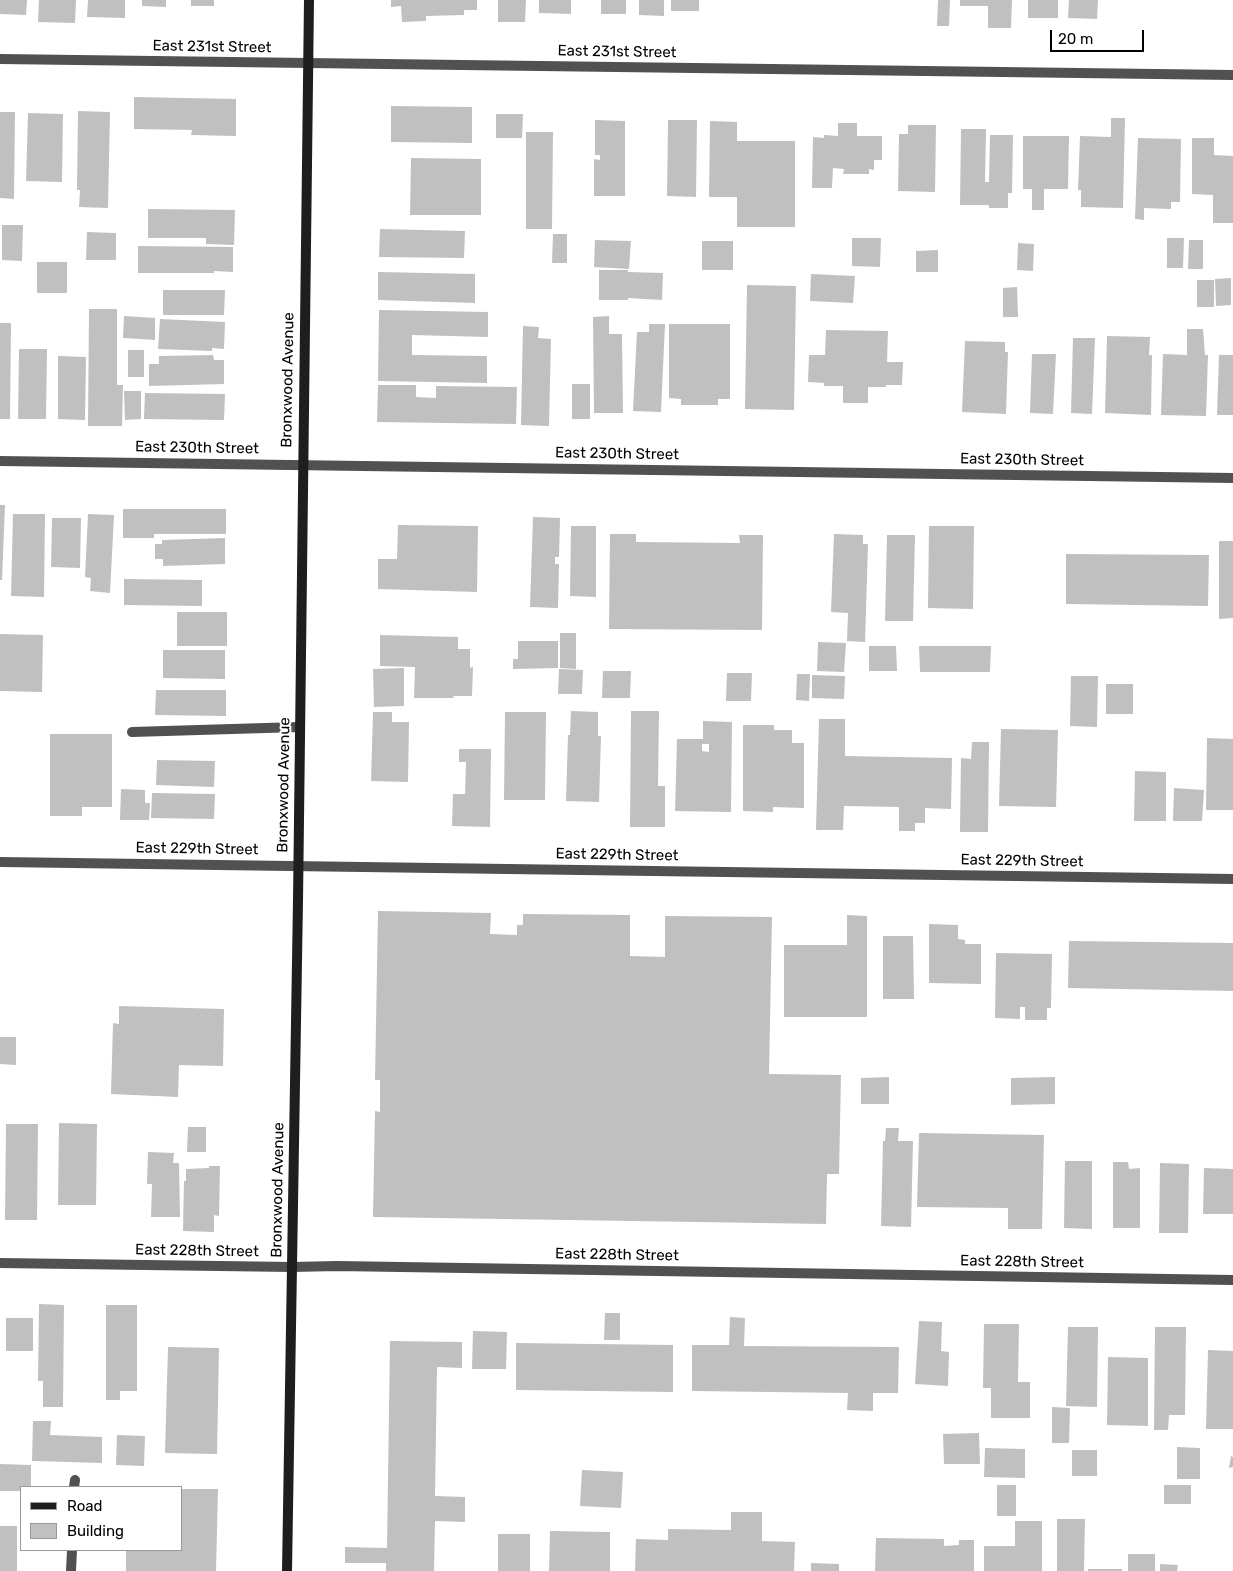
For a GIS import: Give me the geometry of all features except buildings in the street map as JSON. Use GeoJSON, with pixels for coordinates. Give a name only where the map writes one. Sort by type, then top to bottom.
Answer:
{"type":"FeatureCollection","features":[{"type":"Feature","properties":{"kind":"street","name":"Bronxwood Avenue"},"geometry":{"type":"LineString","coordinates":[[287,1571],[309,0]]}},
{"type":"Feature","properties":{"kind":"street","name":"East 231st Street"},"geometry":{"type":"LineString","coordinates":[[0,59],[1233,75]]}},
{"type":"Feature","properties":{"kind":"street","name":"East 230th Street"},"geometry":{"type":"LineString","coordinates":[[0,461],[1233,478]]}},
{"type":"Feature","properties":{"kind":"street"},"geometry":{"type":"LineString","coordinates":[[132,732],[300,727]]}},
{"type":"Feature","properties":{"kind":"street","name":"East 229th Street"},"geometry":{"type":"LineString","coordinates":[[0,862],[1233,879]]}},
{"type":"Feature","properties":{"kind":"street","name":"East 228th Street"},"geometry":{"type":"LineString","coordinates":[[0,1263],[292,1267],[356,1266],[1233,1280]]}},
{"type":"Feature","properties":{"kind":"street"},"geometry":{"type":"LineString","coordinates":[[71,1571],[72,1551]]}}]}
